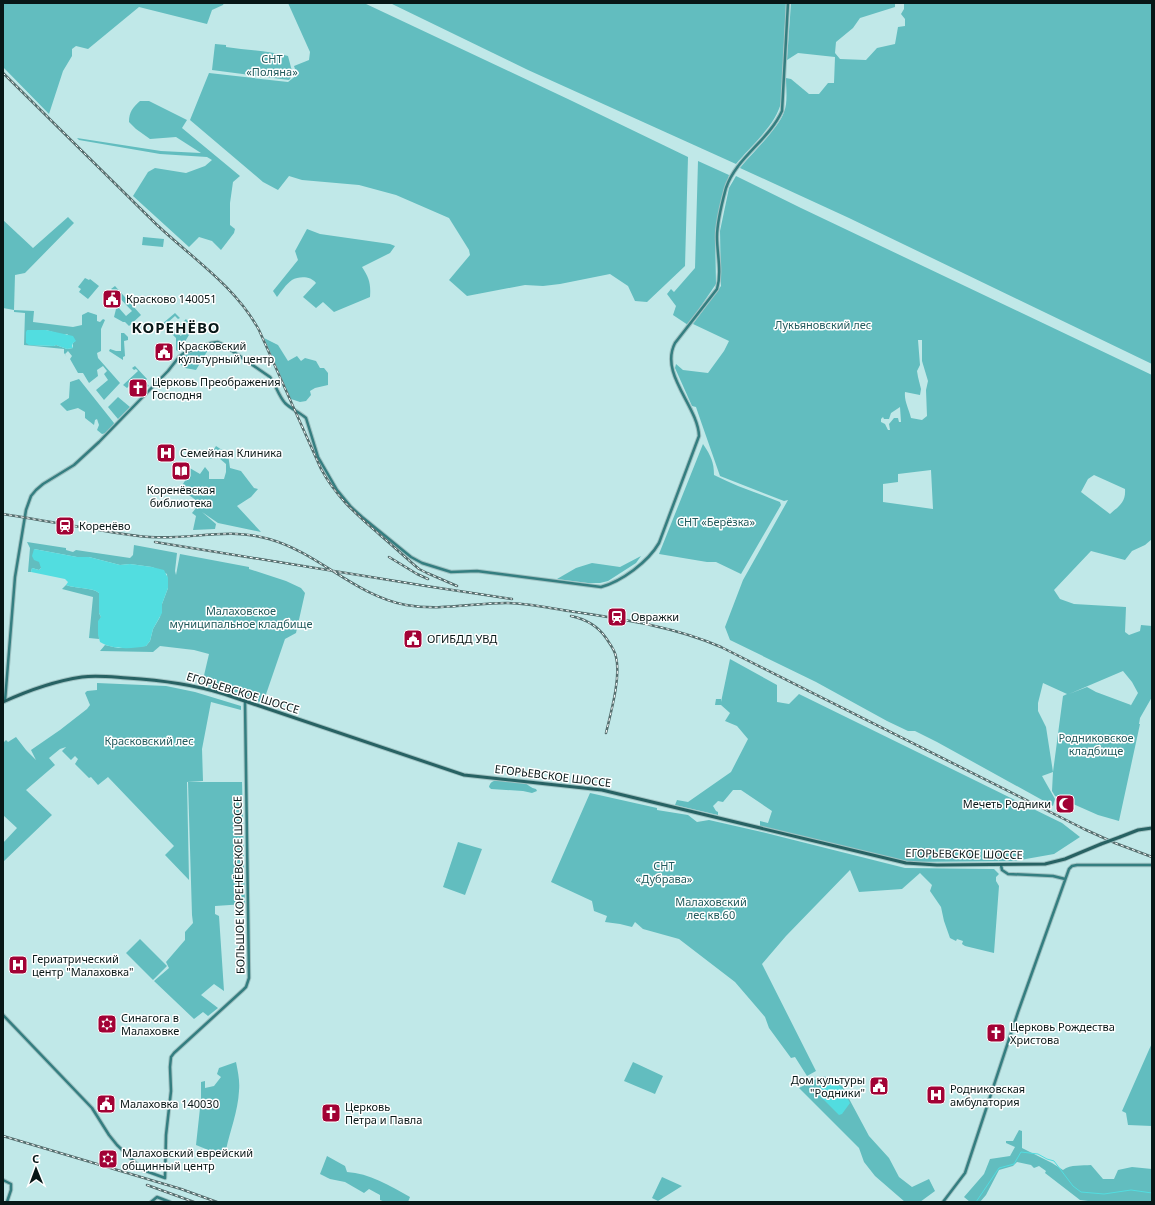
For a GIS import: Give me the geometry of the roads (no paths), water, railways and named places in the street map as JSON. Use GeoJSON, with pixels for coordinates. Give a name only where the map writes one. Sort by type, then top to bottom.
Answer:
{"type":"FeatureCollection","features":[{"type":"Feature","properties":{"kind":"main road"},"geometry":{"type":"LineString","coordinates":[[4,702],[14,580],[28,503],[36,490],[74,465],[100,442],[179,357],[218,342],[270,378],[283,401],[292,410],[300,413],[306,418],[318,457],[331,482],[348,503],[401,549],[422,563],[451,572],[478,572],[601,587],[608,585],[643,563],[651,555],[659,543],[699,436],[697,423],[674,373],[672,364],[672,350],[675,343],[716,289],[719,281],[718,224],[727,187],[731,178],[739,166],[777,122],[782,111],[788,3]]}},
{"type":"Feature","properties":{"kind":"main road","name":"ЕГОРЬЕВСКОЕ ШОССЕ"},"geometry":{"type":"LineString","coordinates":[[4,702],[58,682],[80,677],[93,676],[177,682],[202,687],[471,776],[602,790],[906,864],[1001,865],[1052,863],[1120,836],[1138,830],[1152,828]]}},
{"type":"Feature","properties":{"kind":"main road","name":"БОЛЬШОЕ КОРЕНЁВСКОЕ ШОССЕ"},"geometry":{"type":"LineString","coordinates":[[3,1016],[92,1108],[109,1135],[128,1156],[143,1170],[165,1178],[171,1057],[182,1045],[243,990],[248,981],[245,701]]}},
{"type":"Feature","properties":{"kind":"main road"},"geometry":{"type":"LineString","coordinates":[[1001,865],[1003,872],[1010,874],[1054,876],[1065,879]]}},
{"type":"Feature","properties":{"kind":"main road"},"geometry":{"type":"LineString","coordinates":[[943,1202],[965,1173],[1024,996],[1069,869],[1075,865],[1152,865]]}},
{"type":"Feature","properties":{"kind":"main road"},"geometry":{"type":"LineString","coordinates":[[3,1180],[11,1184],[8,1202]]}},
{"type":"Feature","properties":{"kind":"main road"},"geometry":{"type":"LineString","coordinates":[[151,1202],[157,1197],[170,1202]]}},
{"type":"Feature","properties":{"kind":"waterway"},"geometry":{"type":"LineString","coordinates":[[976,1202],[999,1168],[1014,1164],[1021,1152],[1038,1154],[1054,1161],[1073,1186],[1081,1192],[1104,1194],[1131,1190],[1152,1193]]}},
{"type":"Feature","properties":{"kind":"railway"},"geometry":{"type":"LineString","coordinates":[[3,73],[156,224],[212,273],[238,300],[259,330],[321,469],[333,488],[347,505],[419,569],[457,586]]}},
{"type":"Feature","properties":{"kind":"railway"},"geometry":{"type":"LineString","coordinates":[[3,514],[144,537],[239,534],[269,539],[287,545],[370,592],[387,600],[406,605],[431,607],[494,603],[522,604],[627,620],[666,628],[721,647],[1084,829],[1152,857]]}},
{"type":"Feature","properties":{"kind":"railway"},"geometry":{"type":"LineString","coordinates":[[155,542],[512,599]]}},
{"type":"Feature","properties":{"kind":"railway"},"geometry":{"type":"LineString","coordinates":[[389,557],[428,579]]}},
{"type":"Feature","properties":{"kind":"railway"},"geometry":{"type":"LineString","coordinates":[[571,616],[586,621],[599,630],[611,645],[615,654],[617,665],[616,684],[613,705],[606,733]]}},
{"type":"Feature","properties":{"kind":"railway"},"geometry":{"type":"LineString","coordinates":[[3,1136],[181,1189],[217,1202]]}},
{"type":"Feature","properties":{"kind":"railway"},"geometry":{"type":"LineString","coordinates":[[147,1185],[194,1202]]}},
{"type":"Feature","properties":{"kind":"place","name":"Красково 140051"},"geometry":{"type":"Point","coordinates":[112,299]}},
{"type":"Feature","properties":{"kind":"place","name":"Красковский культурный центр"},"geometry":{"type":"Point","coordinates":[164,352]}},
{"type":"Feature","properties":{"kind":"place","name":"Церковь Преображения Господня"},"geometry":{"type":"Point","coordinates":[138,388]}},
{"type":"Feature","properties":{"kind":"place","name":"Семейная Клиника"},"geometry":{"type":"Point","coordinates":[166,453]}},
{"type":"Feature","properties":{"kind":"place","name":"Коренёвская библиотека"},"geometry":{"type":"Point","coordinates":[181,471]}},
{"type":"Feature","properties":{"kind":"place","name":"Коренёво"},"geometry":{"type":"Point","coordinates":[65,526]}},
{"type":"Feature","properties":{"kind":"place","name":"Овражки"},"geometry":{"type":"Point","coordinates":[617,617]}},
{"type":"Feature","properties":{"kind":"place","name":"ОГИБДД УВД"},"geometry":{"type":"Point","coordinates":[413,639]}},
{"type":"Feature","properties":{"kind":"place","name":"Мечеть Родники"},"geometry":{"type":"Point","coordinates":[1065,804]}},
{"type":"Feature","properties":{"kind":"place","name":"Гериатрический центр \"Малаховка\""},"geometry":{"type":"Point","coordinates":[18,965]}},
{"type":"Feature","properties":{"kind":"place","name":"Синагога в Малаховке"},"geometry":{"type":"Point","coordinates":[107,1024]}},
{"type":"Feature","properties":{"kind":"place","name":"Церковь Рождества Христова"},"geometry":{"type":"Point","coordinates":[996,1033]}},
{"type":"Feature","properties":{"kind":"place","name":"Дом культуры \"Родники\""},"geometry":{"type":"Point","coordinates":[879,1086]}},
{"type":"Feature","properties":{"kind":"place","name":"Родниковская амбулатория"},"geometry":{"type":"Point","coordinates":[936,1095]}},
{"type":"Feature","properties":{"kind":"place","name":"Малаховка 140030"},"geometry":{"type":"Point","coordinates":[106,1104]}},
{"type":"Feature","properties":{"kind":"place","name":"Церковь Петра и Павла"},"geometry":{"type":"Point","coordinates":[331,1113]}},
{"type":"Feature","properties":{"kind":"place","name":"Малаховский еврейский общинный центр"},"geometry":{"type":"Point","coordinates":[108,1159]}},
{"type":"Feature","properties":{"kind":"district","name":"КОРЕНЁВО"},"geometry":{"type":"Point","coordinates":[176,328]}},
{"type":"Feature","properties":{"kind":"park label","name":"СНТ «Поляна»"},"geometry":{"type":"Point","coordinates":[272,65]}},
{"type":"Feature","properties":{"kind":"park label","name":"Лукьяновский лес"},"geometry":{"type":"Point","coordinates":[823,325]}},
{"type":"Feature","properties":{"kind":"park label","name":"СНТ «Берёзка»"},"geometry":{"type":"Point","coordinates":[716,522]}},
{"type":"Feature","properties":{"kind":"park label","name":"Малаховское муниципальное кладбище"},"geometry":{"type":"Point","coordinates":[241,617]}},
{"type":"Feature","properties":{"kind":"park label","name":"Красковский лес"},"geometry":{"type":"Point","coordinates":[149,741]}},
{"type":"Feature","properties":{"kind":"park label","name":"Родниковское кладбище"},"geometry":{"type":"Point","coordinates":[1096,744]}},
{"type":"Feature","properties":{"kind":"park label","name":"СНТ «Дубрава»"},"geometry":{"type":"Point","coordinates":[664,872]}},
{"type":"Feature","properties":{"kind":"park label","name":"Малаховский лес кв.60"},"geometry":{"type":"Point","coordinates":[711,908]}}]}
